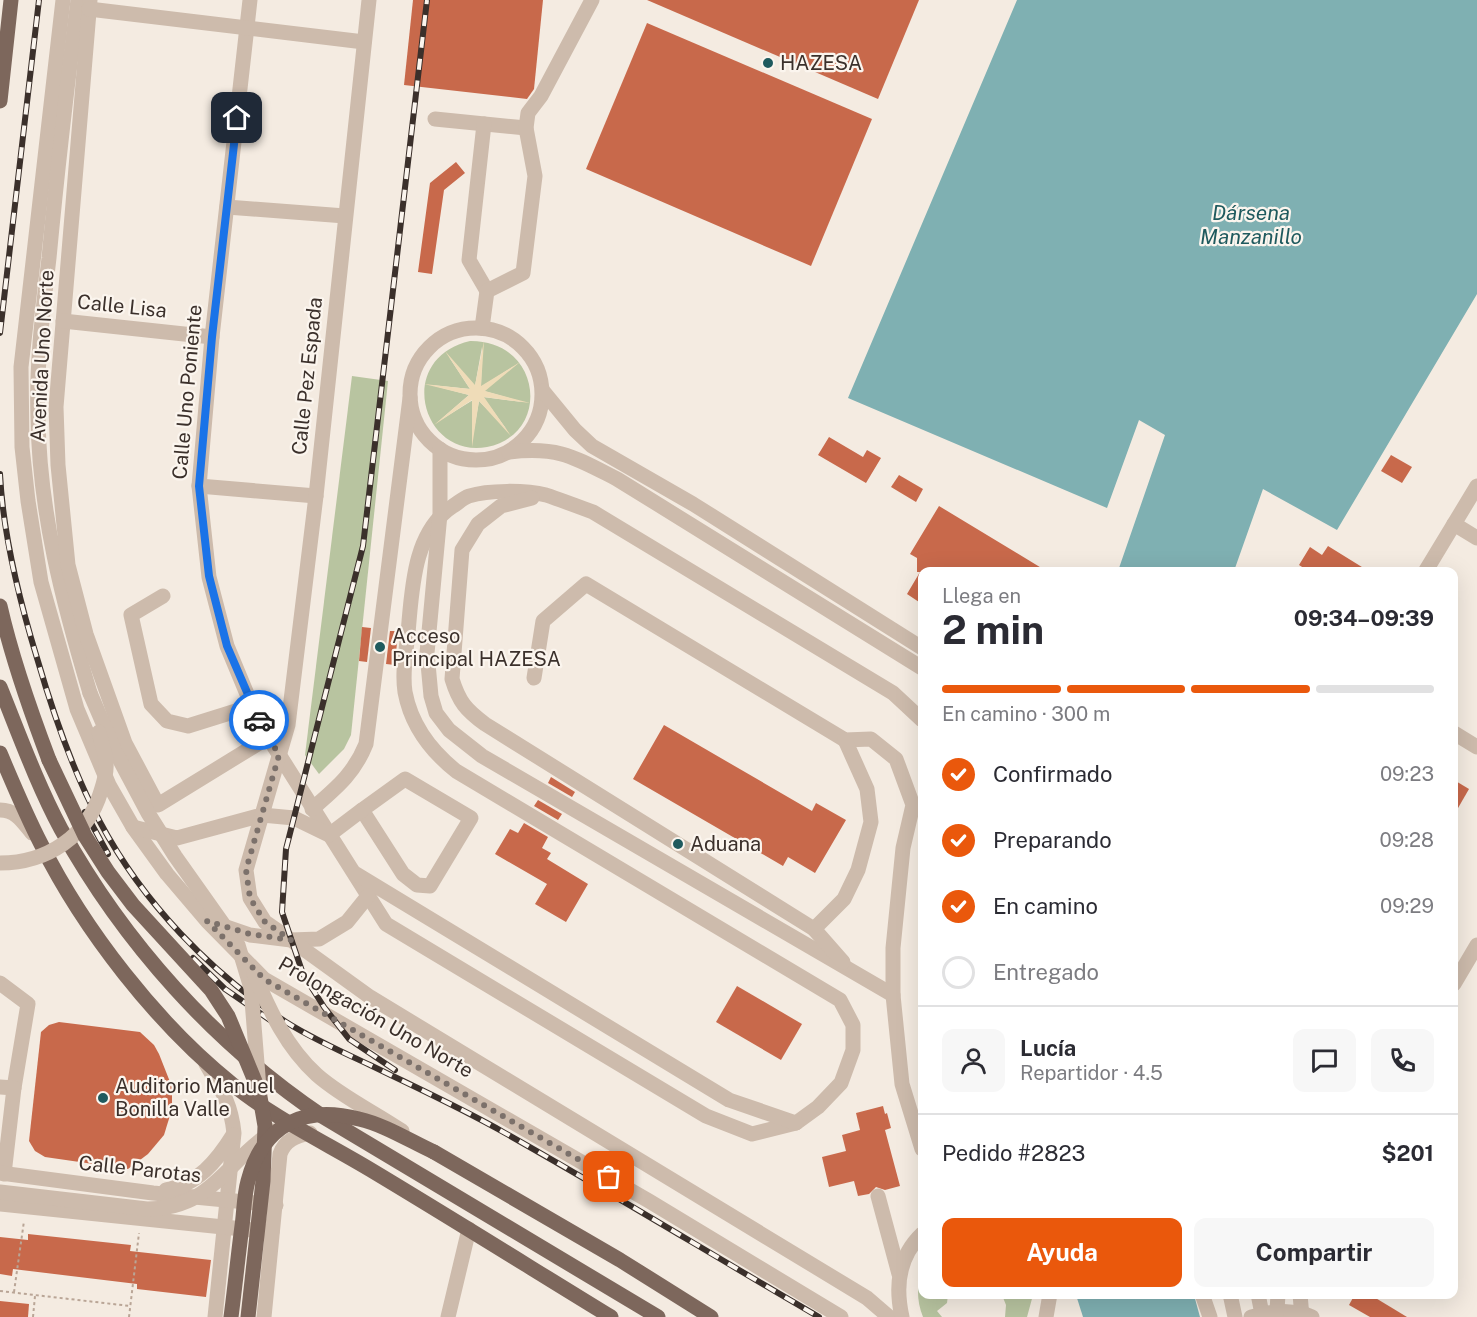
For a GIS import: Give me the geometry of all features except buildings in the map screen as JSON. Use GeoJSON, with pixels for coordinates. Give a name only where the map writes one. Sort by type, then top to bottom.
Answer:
{"type":"FeatureCollection","features":[{"type":"Feature","properties":{"kind":"main road"},"geometry":{"type":"LineString","coordinates":[[0,101],[10,0]]}},
{"type":"Feature","properties":{"kind":"main road"},"geometry":{"type":"LineString","coordinates":[[0,606],[27,703],[49,760],[85,836],[108,873],[133,905],[211,990],[228,1016],[259,1091],[266,1126],[263,1181],[248,1317]]}},
{"type":"Feature","properties":{"kind":"main road"},"geometry":{"type":"LineString","coordinates":[[0,687],[40,786],[88,875],[152,961],[189,1004],[236,1049],[284,1091],[322,1116],[658,1317]]}},
{"type":"Feature","properties":{"kind":"main road"},"geometry":{"type":"LineString","coordinates":[[0,753],[41,844],[87,923],[162,1018],[203,1059],[256,1102],[611,1317]]}},
{"type":"Feature","properties":{"kind":"main road"},"geometry":{"type":"LineString","coordinates":[[231,1317],[248,1182],[256,1158],[280,1126],[302,1117],[338,1114],[363,1119],[434,1152],[620,1260],[711,1317]]}},
{"type":"Feature","properties":{"kind":"street","name":"Prolongación Uno Norte"},"geometry":{"type":"LineString","coordinates":[[63,0],[21,367],[22,447],[41,582],[77,709],[109,785],[133,827],[167,874],[207,921],[264,979],[650,1200],[841,1317]]}},
{"type":"Feature","properties":{"kind":"street","name":"Calle Uno Poniente"},"geometry":{"type":"LineString","coordinates":[[250,0],[212,337],[199,486],[209,576],[227,646],[252,706],[279,755],[386,924],[706,1116],[752,1134],[796,1123]]}},
{"type":"Feature","properties":{"kind":"street","name":"Calle Pez Espada"},"geometry":{"type":"LineString","coordinates":[[262,815],[288,725],[316,496],[369,0]]}},
{"type":"Feature","properties":{"kind":"street"},"geometry":{"type":"LineString","coordinates":[[487,291],[523,273],[536,176],[525,128],[528,113],[542,96],[592,0]]}},
{"type":"Feature","properties":{"kind":"street"},"geometry":{"type":"LineString","coordinates":[[0,863],[21,862],[40,857],[62,846],[87,822],[97,806],[106,763],[54,558],[43,490],[38,417],[42,322],[60,136],[85,3],[247,28],[364,42]]}},
{"type":"Feature","properties":{"kind":"street","name":"Avenida Uno Norte"},"geometry":{"type":"LineString","coordinates":[[85,3],[56,406],[58,465],[68,565],[86,634],[125,743],[158,804],[268,737]]}},
{"type":"Feature","properties":{"kind":"street"},"geometry":{"type":"LineString","coordinates":[[435,119],[525,128]]}},
{"type":"Feature","properties":{"kind":"street"},"geometry":{"type":"LineString","coordinates":[[482,328],[487,291],[469,260],[484,124]]}},
{"type":"Feature","properties":{"kind":"street"},"geometry":{"type":"LineString","coordinates":[[227,207],[345,216]]}},
{"type":"Feature","properties":{"kind":"street","name":"Calle Lisa"},"geometry":{"type":"LineString","coordinates":[[63,321],[212,337]]}},
{"type":"Feature","properties":{"kind":"street"},"geometry":{"type":"LineString","coordinates":[[312,808],[345,781],[359,762],[366,744],[411,377],[420,358],[434,342],[451,332],[472,327],[493,329],[512,338],[528,352],[538,370],[543,391],[541,409],[534,427],[523,441],[508,452],[492,459],[474,460],[456,457],[440,449],[424,435],[414,418],[410,398]]}},
{"type":"Feature","properties":{"kind":"street"},"geometry":{"type":"LineString","coordinates":[[543,391],[575,430],[592,446],[693,504],[918,645]]}},
{"type":"Feature","properties":{"kind":"street"},"geometry":{"type":"LineString","coordinates":[[440,449],[440,514],[427,653],[431,696],[436,713],[449,730],[482,756],[893,995]]}},
{"type":"Feature","properties":{"kind":"street"},"geometry":{"type":"LineString","coordinates":[[508,452],[544,450],[562,453],[617,479],[918,666]]}},
{"type":"Feature","properties":{"kind":"street"},"geometry":{"type":"LineString","coordinates":[[199,486],[316,496]]}},
{"type":"Feature","properties":{"kind":"street"},"geometry":{"type":"LineString","coordinates":[[1428,567],[1477,486]]}},
{"type":"Feature","properties":{"kind":"street"},"geometry":{"type":"LineString","coordinates":[[352,871],[729,1100],[796,1123],[818,1107],[841,1083],[853,1050],[854,1025],[840,1000],[456,771],[439,758],[415,721],[405,693],[404,669],[413,584],[422,545],[440,514],[468,496],[501,492],[544,495],[593,512],[893,693],[918,716]]}},
{"type":"Feature","properties":{"kind":"street"},"geometry":{"type":"LineString","coordinates":[[544,495],[501,506],[478,524],[462,550],[452,679],[457,696],[469,712],[485,724],[814,928],[852,972]]}},
{"type":"Feature","properties":{"kind":"street"},"geometry":{"type":"LineString","coordinates":[[1454,524],[1477,538]]}},
{"type":"Feature","properties":{"kind":"street"},"geometry":{"type":"LineString","coordinates":[[534,678],[543,621],[586,584],[845,740],[871,739],[896,759],[913,805],[903,848],[893,948],[893,995],[902,1084],[918,1136]]}},
{"type":"Feature","properties":{"kind":"street"},"geometry":{"type":"LineString","coordinates":[[163,596],[130,615],[151,704],[167,721],[188,726],[252,706]]}},
{"type":"Feature","properties":{"kind":"street"},"geometry":{"type":"LineString","coordinates":[[90,693],[115,751],[148,813],[175,856],[247,957],[272,1017],[292,1048],[317,1075],[434,1152]]}},
{"type":"Feature","properties":{"kind":"street"},"geometry":{"type":"LineString","coordinates":[[268,737],[288,725]]}},
{"type":"Feature","properties":{"kind":"street"},"geometry":{"type":"LineString","coordinates":[[1458,735],[1477,747]]}},
{"type":"Feature","properties":{"kind":"street"},"geometry":{"type":"LineString","coordinates":[[814,928],[844,899],[858,870],[871,822],[867,789],[845,740]]}},
{"type":"Feature","properties":{"kind":"street"},"geometry":{"type":"LineString","coordinates":[[133,827],[177,838],[262,815],[294,818],[329,835],[362,810],[405,779],[471,818],[430,886],[417,885],[403,874],[362,810]]}},
{"type":"Feature","properties":{"kind":"street"},"geometry":{"type":"LineString","coordinates":[[0,810],[7,810],[19,816],[41,844]]}},
{"type":"Feature","properties":{"kind":"street"},"geometry":{"type":"LineString","coordinates":[[262,815],[246,870],[250,898],[265,922],[370,997],[867,1298],[889,1317]]}},
{"type":"Feature","properties":{"kind":"street"},"geometry":{"type":"LineString","coordinates":[[207,921],[250,934],[291,940],[319,939],[347,922],[368,896]]}},
{"type":"Feature","properties":{"kind":"street"},"geometry":{"type":"LineString","coordinates":[[238,945],[251,988],[259,1091]]}},
{"type":"Feature","properties":{"kind":"street"},"geometry":{"type":"LineString","coordinates":[[1458,977],[1477,945]]}},
{"type":"Feature","properties":{"kind":"street"},"geometry":{"type":"LineString","coordinates":[[0,983],[28,1004],[7,1088],[2,1174]]}},
{"type":"Feature","properties":{"kind":"street"},"geometry":{"type":"LineString","coordinates":[[203,1059],[232,1112],[234,1133],[229,1200],[215,1317]]}},
{"type":"Feature","properties":{"kind":"street"},"geometry":{"type":"LineString","coordinates":[[0,1192],[147,1209],[164,1209],[182,1205],[200,1196],[215,1184],[256,1142],[280,1126]]}},
{"type":"Feature","properties":{"kind":"street"},"geometry":{"type":"LineString","coordinates":[[153,1193],[191,1182],[214,1162],[234,1133]]}},
{"type":"Feature","properties":{"kind":"street"},"geometry":{"type":"LineString","coordinates":[[264,1317],[280,1154],[282,1148],[293,1138],[310,1133]]}},
{"type":"Feature","properties":{"kind":"street","name":"Calle Parotas"},"geometry":{"type":"LineString","coordinates":[[2,1174],[153,1193],[276,1205]]}},
{"type":"Feature","properties":{"kind":"street"},"geometry":{"type":"LineString","coordinates":[[878,1196],[899,1274],[898,1297],[902,1317]]}},
{"type":"Feature","properties":{"kind":"street"},"geometry":{"type":"LineString","coordinates":[[0,1204],[272,1232]]}},
{"type":"Feature","properties":{"kind":"street"},"geometry":{"type":"LineString","coordinates":[[448,1317],[469,1230]]}},
{"type":"Feature","properties":{"kind":"street"},"geometry":{"type":"LineString","coordinates":[[899,1274],[907,1253],[918,1236]]}},
{"type":"Feature","properties":{"kind":"street"},"geometry":{"type":"LineString","coordinates":[[1046,1317],[1049,1299]]}},
{"type":"Feature","properties":{"kind":"street"},"geometry":{"type":"LineString","coordinates":[[1204,1299],[1210,1317]]}},
{"type":"Feature","properties":{"kind":"street"},"geometry":{"type":"LineString","coordinates":[[1231,1299],[1235,1317]]}},
{"type":"Feature","properties":{"kind":"street"},"geometry":{"type":"LineString","coordinates":[[1258,1299],[1256,1316],[1277,1311],[1305,1316],[1301,1299]]}},
{"type":"Feature","properties":{"kind":"street"},"geometry":{"type":"LineString","coordinates":[[1277,1311],[1278,1299]]}},
{"type":"Feature","properties":{"kind":"path"},"geometry":{"type":"LineString","coordinates":[[14,1292],[26,1207]]}},
{"type":"Feature","properties":{"kind":"path"},"geometry":{"type":"LineString","coordinates":[[129,1317],[141,1219]]}},
{"type":"Feature","properties":{"kind":"path"},"geometry":{"type":"LineString","coordinates":[[0,1291],[130,1306]]}},
{"type":"Feature","properties":{"kind":"path"},"geometry":{"type":"LineString","coordinates":[[33,1317],[35,1295]]}},
{"type":"Feature","properties":{"kind":"green space"},"geometry":{"type":"Polygon","coordinates":[[[470,341],[494,345],[512,355],[524,371],[530,389],[529,407],[522,425],[508,439],[487,447],[464,447],[446,438],[433,423],[426,405],[425,386],[431,367],[446,351],[470,341]],[[482,347],[475,386],[449,357],[470,389],[431,385],[469,395],[439,421],[473,400],[472,441],[479,401],[507,430],[483,397],[523,402],[484,391],[514,366],[481,387],[482,347]]]}},
{"type":"Feature","properties":{"kind":"green space"},"geometry":{"type":"Polygon","coordinates":[[[352,376],[388,381],[351,735],[344,749],[319,774],[305,755],[352,376]]]}},
{"type":"Feature","properties":{"kind":"green space"},"geometry":{"type":"Polygon","coordinates":[[[919,1299],[948,1299],[947,1303],[937,1311],[942,1317],[923,1317],[919,1299]]]}},
{"type":"Feature","properties":{"kind":"green space"},"geometry":{"type":"Polygon","coordinates":[[[1004,1299],[1032,1299],[1027,1317],[1005,1317],[1006,1305],[1004,1299]]]}},
{"type":"Feature","properties":{"kind":"sand"},"geometry":{"type":"Polygon","coordinates":[[[484,341],[481,386],[520,362],[485,391],[530,403],[484,397],[511,436],[479,401],[472,447],[472,400],[434,425],[469,395],[424,384],[470,389],[445,351],[475,385],[484,341]]]}},
{"type":"Feature","properties":{"kind":"water","name":"Dársena Manzanillo"},"geometry":{"type":"Polygon","coordinates":[[[1017,0],[1477,0],[1477,294],[1337,530],[1263,489],[1235,567],[1119,567],[1165,435],[1139,420],[1107,508],[848,398],[1017,0]]]}},
{"type":"Feature","properties":{"kind":"water"},"geometry":{"type":"Polygon","coordinates":[[[1077,1299],[1195,1299],[1200,1317],[1083,1317],[1077,1299]]]}},
{"type":"Feature","properties":{"kind":"railway"},"geometry":{"type":"LineString","coordinates":[[0,333],[39,0]]}},
{"type":"Feature","properties":{"kind":"railway"},"geometry":{"type":"LineString","coordinates":[[395,1070],[349,1039],[324,1007],[303,974],[282,912],[286,849],[363,546],[427,0]]}},
{"type":"Feature","properties":{"kind":"railway"},"geometry":{"type":"LineString","coordinates":[[0,474],[8,544],[18,590],[30,636],[72,763],[90,803],[117,852],[158,908],[181,934],[231,981],[286,1022],[488,1124],[819,1317]]}},
{"type":"Feature","properties":{"kind":"railway"},"geometry":{"type":"LineString","coordinates":[[85,812],[108,854]]}},
{"type":"Feature","properties":{"kind":"railway"},"geometry":{"type":"LineString","coordinates":[[193,958],[225,989],[270,1020]]}},
{"type":"Feature","properties":{"kind":"way so far"},"geometry":{"type":"LineString","coordinates":[[259,720],[279,755],[246,870],[250,898],[265,922],[291,940],[250,934],[207,921],[264,979],[609,1177]]}},
{"type":"Feature","properties":{"kind":"place","name":"HAZESA"},"geometry":{"type":"Point","coordinates":[768,63]}},
{"type":"Feature","properties":{"kind":"place","name":"Acceso Principal HAZESA"},"geometry":{"type":"Point","coordinates":[380,647]}},
{"type":"Feature","properties":{"kind":"place","name":"Aduana"},"geometry":{"type":"Point","coordinates":[678,844]}},
{"type":"Feature","properties":{"kind":"place","name":"Auditorio Manuel Bonilla Valle"},"geometry":{"type":"Point","coordinates":[103,1098]}},
{"type":"Feature","properties":{"kind":"route"},"geometry":{"type":"LineString","coordinates":[[237,118],[212,337],[199,486],[209,576],[227,646],[259,720]]}}]}
